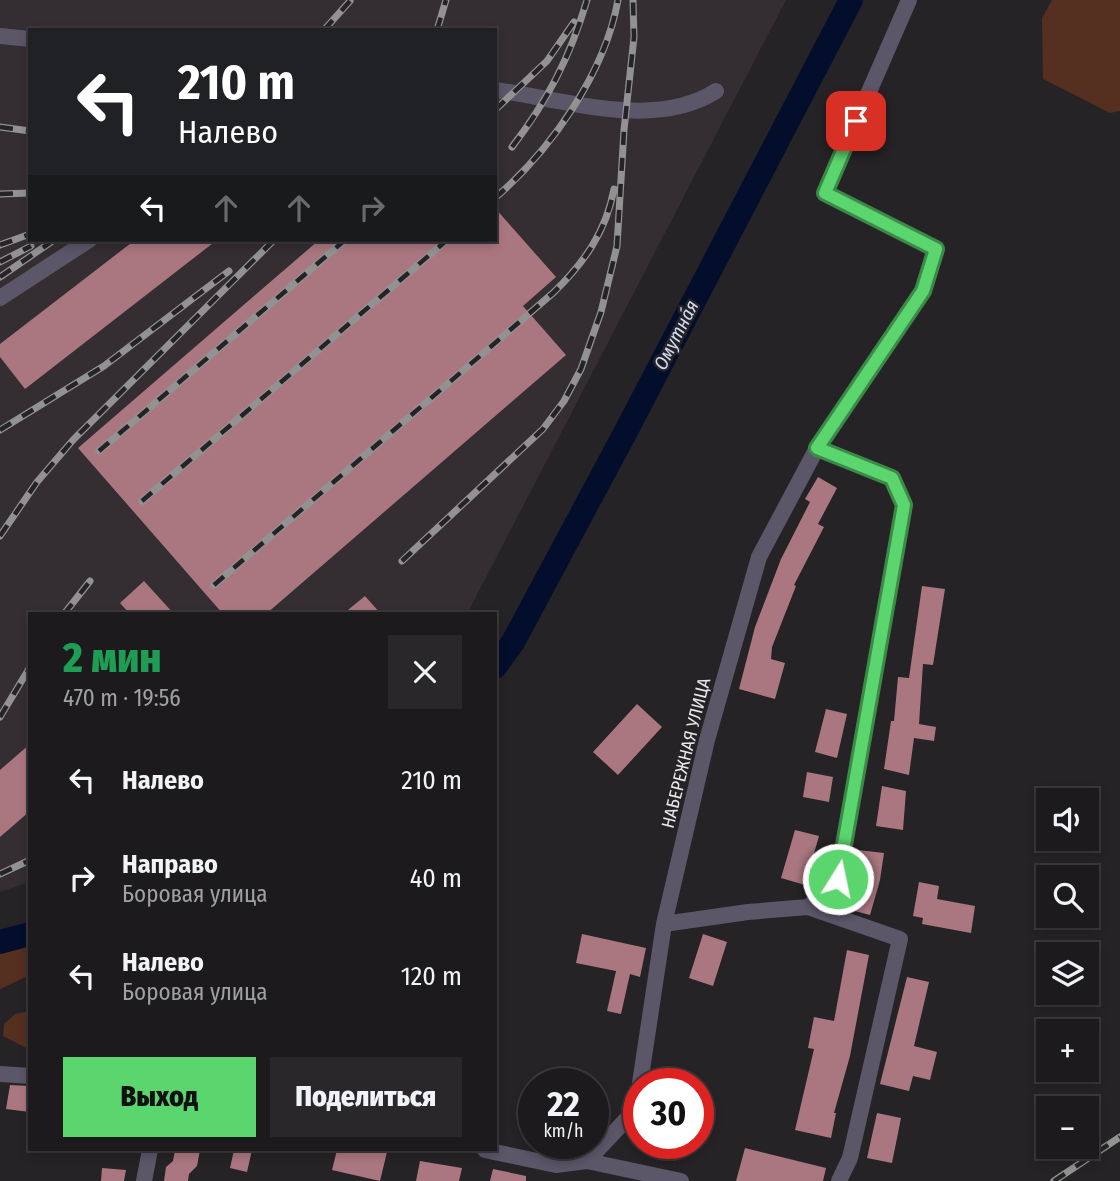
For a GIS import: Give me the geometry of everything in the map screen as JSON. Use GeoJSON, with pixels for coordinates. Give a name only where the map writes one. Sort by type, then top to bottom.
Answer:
{"type":"FeatureCollection","features":[{"type":"Feature","properties":{"kind":"street","name":"НАБЕРЕЖНАЯ УЛИЦА"},"geometry":{"type":"LineString","coordinates":[[642,1068],[664,924],[707,740],[759,557],[817,448],[923,291],[936,249],[825,193],[909,0]]}},
{"type":"Feature","properties":{"kind":"street"},"geometry":{"type":"LineString","coordinates":[[0,36],[28,39]]}},
{"type":"Feature","properties":{"kind":"street"},"geometry":{"type":"LineString","coordinates":[[497,90],[645,111],[689,105],[716,91]]}},
{"type":"Feature","properties":{"kind":"street"},"geometry":{"type":"LineString","coordinates":[[0,299],[86,242]]}},
{"type":"Feature","properties":{"kind":"street"},"geometry":{"type":"LineString","coordinates":[[808,907],[838,879],[904,505],[892,478],[817,448]]}},
{"type":"Feature","properties":{"kind":"street"},"geometry":{"type":"LineString","coordinates":[[664,924],[808,907],[900,939],[850,1158],[839,1181]]}},
{"type":"Feature","properties":{"kind":"street"},"geometry":{"type":"LineString","coordinates":[[0,1074],[28,1076]]}},
{"type":"Feature","properties":{"kind":"street"},"geometry":{"type":"LineString","coordinates":[[587,1161],[623,1123]]}},
{"type":"Feature","properties":{"kind":"street"},"geometry":{"type":"LineString","coordinates":[[144,1181],[150,1151]]}},
{"type":"Feature","properties":{"kind":"street"},"geometry":{"type":"LineString","coordinates":[[490,1151],[556,1165],[587,1161],[681,1181]]}},
{"type":"Feature","properties":{"kind":"shaded area"},"geometry":{"type":"Polygon","coordinates":[[[0,0],[786,0],[468,612],[28,612],[28,883],[0,892],[0,0]]]}},
{"type":"Feature","properties":{"kind":"shaded area"},"geometry":{"type":"Polygon","coordinates":[[[1052,0],[1120,0],[1120,111],[1110,113],[1043,79],[1042,18],[1052,0]]]}},
{"type":"Feature","properties":{"kind":"shaded area"},"geometry":{"type":"Polygon","coordinates":[[[28,945],[28,976],[0,989],[0,950],[28,945]]]}},
{"type":"Feature","properties":{"kind":"shaded area"},"geometry":{"type":"Polygon","coordinates":[[[28,1011],[28,1049],[3,1036],[4,1024],[15,1014],[28,1011]]]}},
{"type":"Feature","properties":{"kind":"building"},"geometry":{"type":"Polygon","coordinates":[[[497,210],[556,277],[523,306],[566,355],[268,612],[221,612],[78,448],[317,242],[497,242],[497,210]]]}},
{"type":"Feature","properties":{"kind":"building"},"geometry":{"type":"Polygon","coordinates":[[[132,242],[214,242],[25,389],[0,357],[0,344],[132,242]]]}},
{"type":"Feature","properties":{"kind":"building"},"geometry":{"type":"Polygon","coordinates":[[[818,477],[837,488],[818,524],[824,527],[794,585],[796,586],[772,647],[771,659],[785,663],[775,699],[739,689],[755,627],[781,559],[810,502],[805,499],[818,477]]]}},
{"type":"Feature","properties":{"kind":"building"},"geometry":{"type":"Polygon","coordinates":[[[144,581],[172,612],[128,612],[120,603],[144,581]]]}},
{"type":"Feature","properties":{"kind":"building"},"geometry":{"type":"Polygon","coordinates":[[[922,586],[945,589],[933,665],[923,664],[919,724],[936,727],[934,741],[914,738],[909,775],[884,769],[891,721],[894,721],[898,677],[909,678],[922,586]]]}},
{"type":"Feature","properties":{"kind":"building"},"geometry":{"type":"Polygon","coordinates":[[[365,596],[379,612],[345,612],[365,596]]]}},
{"type":"Feature","properties":{"kind":"building"},"geometry":{"type":"Polygon","coordinates":[[[637,704],[662,727],[618,775],[593,752],[637,704]]]}},
{"type":"Feature","properties":{"kind":"building"},"geometry":{"type":"Polygon","coordinates":[[[826,709],[847,714],[837,758],[815,752],[826,709]]]}},
{"type":"Feature","properties":{"kind":"building"},"geometry":{"type":"Polygon","coordinates":[[[28,746],[28,813],[0,837],[0,770],[28,746]]]}},
{"type":"Feature","properties":{"kind":"building"},"geometry":{"type":"Polygon","coordinates":[[[807,772],[833,777],[829,802],[803,797],[807,772]]]}},
{"type":"Feature","properties":{"kind":"building"},"geometry":{"type":"Polygon","coordinates":[[[882,786],[906,791],[903,830],[876,826],[882,786]]]}},
{"type":"Feature","properties":{"kind":"building"},"geometry":{"type":"Polygon","coordinates":[[[795,830],[819,836],[805,885],[781,878],[795,830]]]}},
{"type":"Feature","properties":{"kind":"building"},"geometry":{"type":"Polygon","coordinates":[[[858,850],[884,853],[870,915],[851,910],[860,877],[854,876],[858,850]]]}},
{"type":"Feature","properties":{"kind":"building"},"geometry":{"type":"Polygon","coordinates":[[[919,882],[939,886],[937,899],[975,906],[971,933],[922,924],[923,918],[913,916],[919,882]]]}},
{"type":"Feature","properties":{"kind":"building"},"geometry":{"type":"Polygon","coordinates":[[[582,934],[646,948],[640,977],[630,974],[621,1014],[607,1011],[616,971],[576,963],[582,934]]]}},
{"type":"Feature","properties":{"kind":"building"},"geometry":{"type":"Polygon","coordinates":[[[703,934],[727,942],[713,986],[689,978],[703,934]]]}},
{"type":"Feature","properties":{"kind":"building"},"geometry":{"type":"Polygon","coordinates":[[[847,950],[869,955],[850,1056],[834,1113],[831,1138],[795,1130],[814,1049],[808,1048],[814,1017],[834,1021],[847,950]]]}},
{"type":"Feature","properties":{"kind":"building"},"geometry":{"type":"Polygon","coordinates":[[[907,977],[929,982],[914,1046],[937,1052],[930,1080],[913,1076],[909,1091],[880,1084],[907,977]]]}},
{"type":"Feature","properties":{"kind":"building"},"geometry":{"type":"Polygon","coordinates":[[[10,1085],[28,1086],[28,1112],[6,1109],[10,1085]]]}},
{"type":"Feature","properties":{"kind":"building"},"geometry":{"type":"Polygon","coordinates":[[[877,1113],[901,1118],[892,1163],[867,1158],[877,1113]]]}},
{"type":"Feature","properties":{"kind":"building"},"geometry":{"type":"Polygon","coordinates":[[[745,1148],[826,1168],[823,1181],[736,1181],[745,1148]]]}},
{"type":"Feature","properties":{"kind":"building"},"geometry":{"type":"Polygon","coordinates":[[[175,1151],[200,1151],[197,1166],[189,1174],[188,1181],[164,1181],[166,1167],[173,1161],[175,1151]]]}},
{"type":"Feature","properties":{"kind":"building"},"geometry":{"type":"Polygon","coordinates":[[[234,1151],[252,1151],[247,1172],[230,1168],[234,1151]]]}},
{"type":"Feature","properties":{"kind":"building"},"geometry":{"type":"Polygon","coordinates":[[[337,1151],[387,1152],[380,1181],[332,1170],[337,1151]]]}},
{"type":"Feature","properties":{"kind":"building"},"geometry":{"type":"Polygon","coordinates":[[[420,1161],[462,1168],[459,1181],[416,1181],[420,1161]]]}},
{"type":"Feature","properties":{"kind":"building"},"geometry":{"type":"Polygon","coordinates":[[[102,1168],[126,1170],[124,1181],[101,1181],[102,1168]]]}},
{"type":"Feature","properties":{"kind":"building"},"geometry":{"type":"Polygon","coordinates":[[[493,1169],[526,1176],[526,1181],[490,1181],[493,1169]]]}},
{"type":"Feature","properties":{"kind":"waterway","name":"Омутна́я"},"geometry":{"type":"LineString","coordinates":[[497,664],[513,642],[624,435],[851,0]]}},
{"type":"Feature","properties":{"kind":"waterway","name":"Омутна́я"},"geometry":{"type":"LineString","coordinates":[[0,942],[28,935]]}},
{"type":"Feature","properties":{"kind":"railway"},"geometry":{"type":"LineString","coordinates":[[438,28],[446,0]]}},
{"type":"Feature","properties":{"kind":"railway"},"geometry":{"type":"LineString","coordinates":[[512,147],[537,112],[557,77],[587,0]]}},
{"type":"Feature","properties":{"kind":"railway"},"geometry":{"type":"LineString","coordinates":[[497,196],[536,157],[573,108],[601,55],[618,0]]}},
{"type":"Feature","properties":{"kind":"railway"},"geometry":{"type":"LineString","coordinates":[[402,561],[543,429],[564,401],[581,369],[601,312],[617,246],[624,130],[634,37],[633,0]]}},
{"type":"Feature","properties":{"kind":"railway"},"geometry":{"type":"LineString","coordinates":[[326,28],[350,1]]}},
{"type":"Feature","properties":{"kind":"railway"},"geometry":{"type":"LineString","coordinates":[[497,108],[547,61],[574,22]]}},
{"type":"Feature","properties":{"kind":"railway"},"geometry":{"type":"LineString","coordinates":[[0,127],[28,131]]}},
{"type":"Feature","properties":{"kind":"railway"},"geometry":{"type":"LineString","coordinates":[[214,585],[553,293],[592,246],[605,219],[614,189]]}},
{"type":"Feature","properties":{"kind":"railway"},"geometry":{"type":"LineString","coordinates":[[0,194],[28,193]]}},
{"type":"Feature","properties":{"kind":"railway"},"geometry":{"type":"LineString","coordinates":[[0,245],[28,235]]}},
{"type":"Feature","properties":{"kind":"railway"},"geometry":{"type":"LineString","coordinates":[[0,277],[51,242]]}},
{"type":"Feature","properties":{"kind":"railway"},"geometry":{"type":"LineString","coordinates":[[0,536],[37,482],[73,440],[272,242]]}},
{"type":"Feature","properties":{"kind":"railway"},"geometry":{"type":"LineString","coordinates":[[99,451],[343,242]]}},
{"type":"Feature","properties":{"kind":"railway"},"geometry":{"type":"LineString","coordinates":[[142,501],[445,242]]}},
{"type":"Feature","properties":{"kind":"railway"},"geometry":{"type":"LineString","coordinates":[[0,262],[31,246]]}},
{"type":"Feature","properties":{"kind":"railway"},"geometry":{"type":"LineString","coordinates":[[0,430],[104,366],[229,271]]}},
{"type":"Feature","properties":{"kind":"railway"},"geometry":{"type":"LineString","coordinates":[[66,612],[90,581]]}},
{"type":"Feature","properties":{"kind":"railway"},"geometry":{"type":"LineString","coordinates":[[0,717],[28,670]]}},
{"type":"Feature","properties":{"kind":"railway"},"geometry":{"type":"LineString","coordinates":[[0,874],[28,861]]}},
{"type":"Feature","properties":{"kind":"railway"},"geometry":{"type":"LineString","coordinates":[[1054,1181],[1120,1137]]}},
{"type":"Feature","properties":{"kind":"route"},"geometry":{"type":"LineString","coordinates":[[838,879],[904,505],[892,478],[817,448],[923,291],[936,249],[825,193],[856,121]]}}]}
